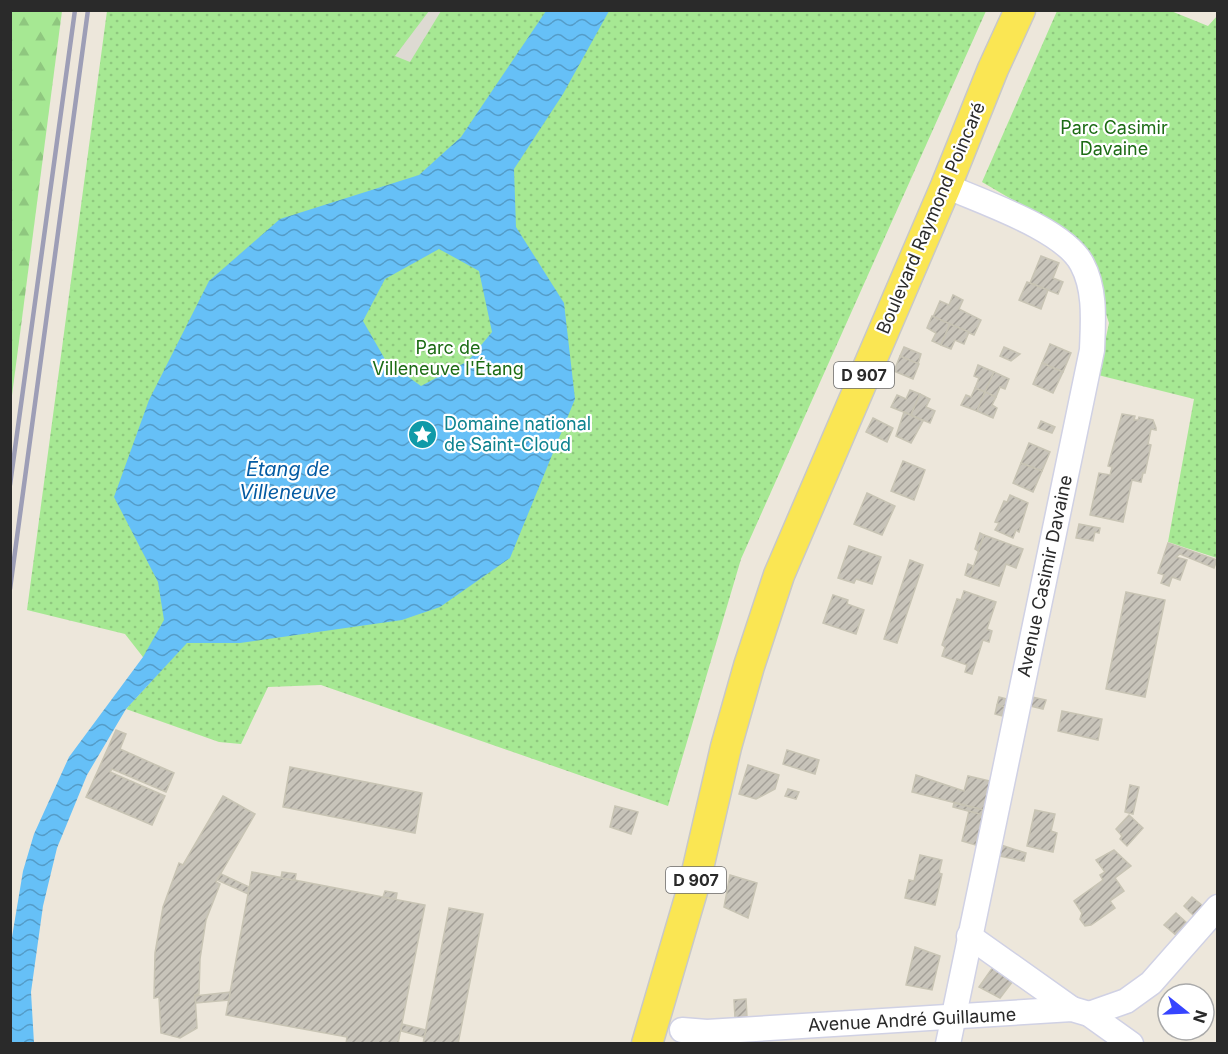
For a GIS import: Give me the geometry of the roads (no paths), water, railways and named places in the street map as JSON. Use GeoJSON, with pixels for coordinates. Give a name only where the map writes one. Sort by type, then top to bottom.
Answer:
{"type":"FeatureCollection","features":[{"type":"Feature","properties":{"kind":"main road","name":"Boulevard Raymond Poincaré"},"geometry":{"type":"LineString","coordinates":[[647,1044],[695,881],[735,716],[780,575],[1020,10]]}},
{"type":"Feature","properties":{"kind":"street","name":"Avenue Casimir Davaine"},"geometry":{"type":"LineString","coordinates":[[946,186],[1052,234],[1082,263],[1094,304],[1092,351],[948,1044]]}},
{"type":"Feature","properties":{"kind":"street","name":"Avenue André Guillaume"},"geometry":{"type":"LineString","coordinates":[[687,1037],[707,1032],[1081,1012],[1126,1001],[1151,983],[1218,907]]}},
{"type":"Feature","properties":{"kind":"street"},"geometry":{"type":"LineString","coordinates":[[969,936],[1131,1044]]}},
{"type":"Feature","properties":{"kind":"street"},"geometry":{"type":"LineString","coordinates":[[657,1011],[687,1037]]}},
{"type":"Feature","properties":{"kind":"water","name":"Étang de Villeneuve"},"geometry":{"type":"Polygon","coordinates":[[[546,11],[609,11],[563,94],[514,169],[516,227],[564,303],[575,399],[510,558],[440,607],[402,620],[240,643],[187,643],[126,709],[87,775],[57,848],[43,906],[31,992],[34,1043],[11,1043],[11,943],[23,871],[34,834],[69,757],[143,657],[164,620],[158,582],[114,497],[149,400],[209,281],[280,219],[419,175],[461,137],[546,11]],[[439,249],[385,279],[363,321],[386,361],[421,386],[468,361],[492,332],[479,271],[439,249]]]}},
{"type":"Feature","properties":{"kind":"railway"},"geometry":{"type":"LineString","coordinates":[[10,485],[75,10]]}},
{"type":"Feature","properties":{"kind":"railway"},"geometry":{"type":"LineString","coordinates":[[10,589],[88,10]]}},
{"type":"Feature","properties":{"kind":"place","name":"Domaine national de Saint-Cloud"},"geometry":{"type":"Point","coordinates":[423,434]}},
{"type":"Feature","properties":{"kind":"park label","name":"Parc Casimir Davaine"},"geometry":{"type":"Point","coordinates":[1114,138]}},
{"type":"Feature","properties":{"kind":"park label","name":"Parc de Villeneuve l'Étang"},"geometry":{"type":"Point","coordinates":[448,358]}}]}
